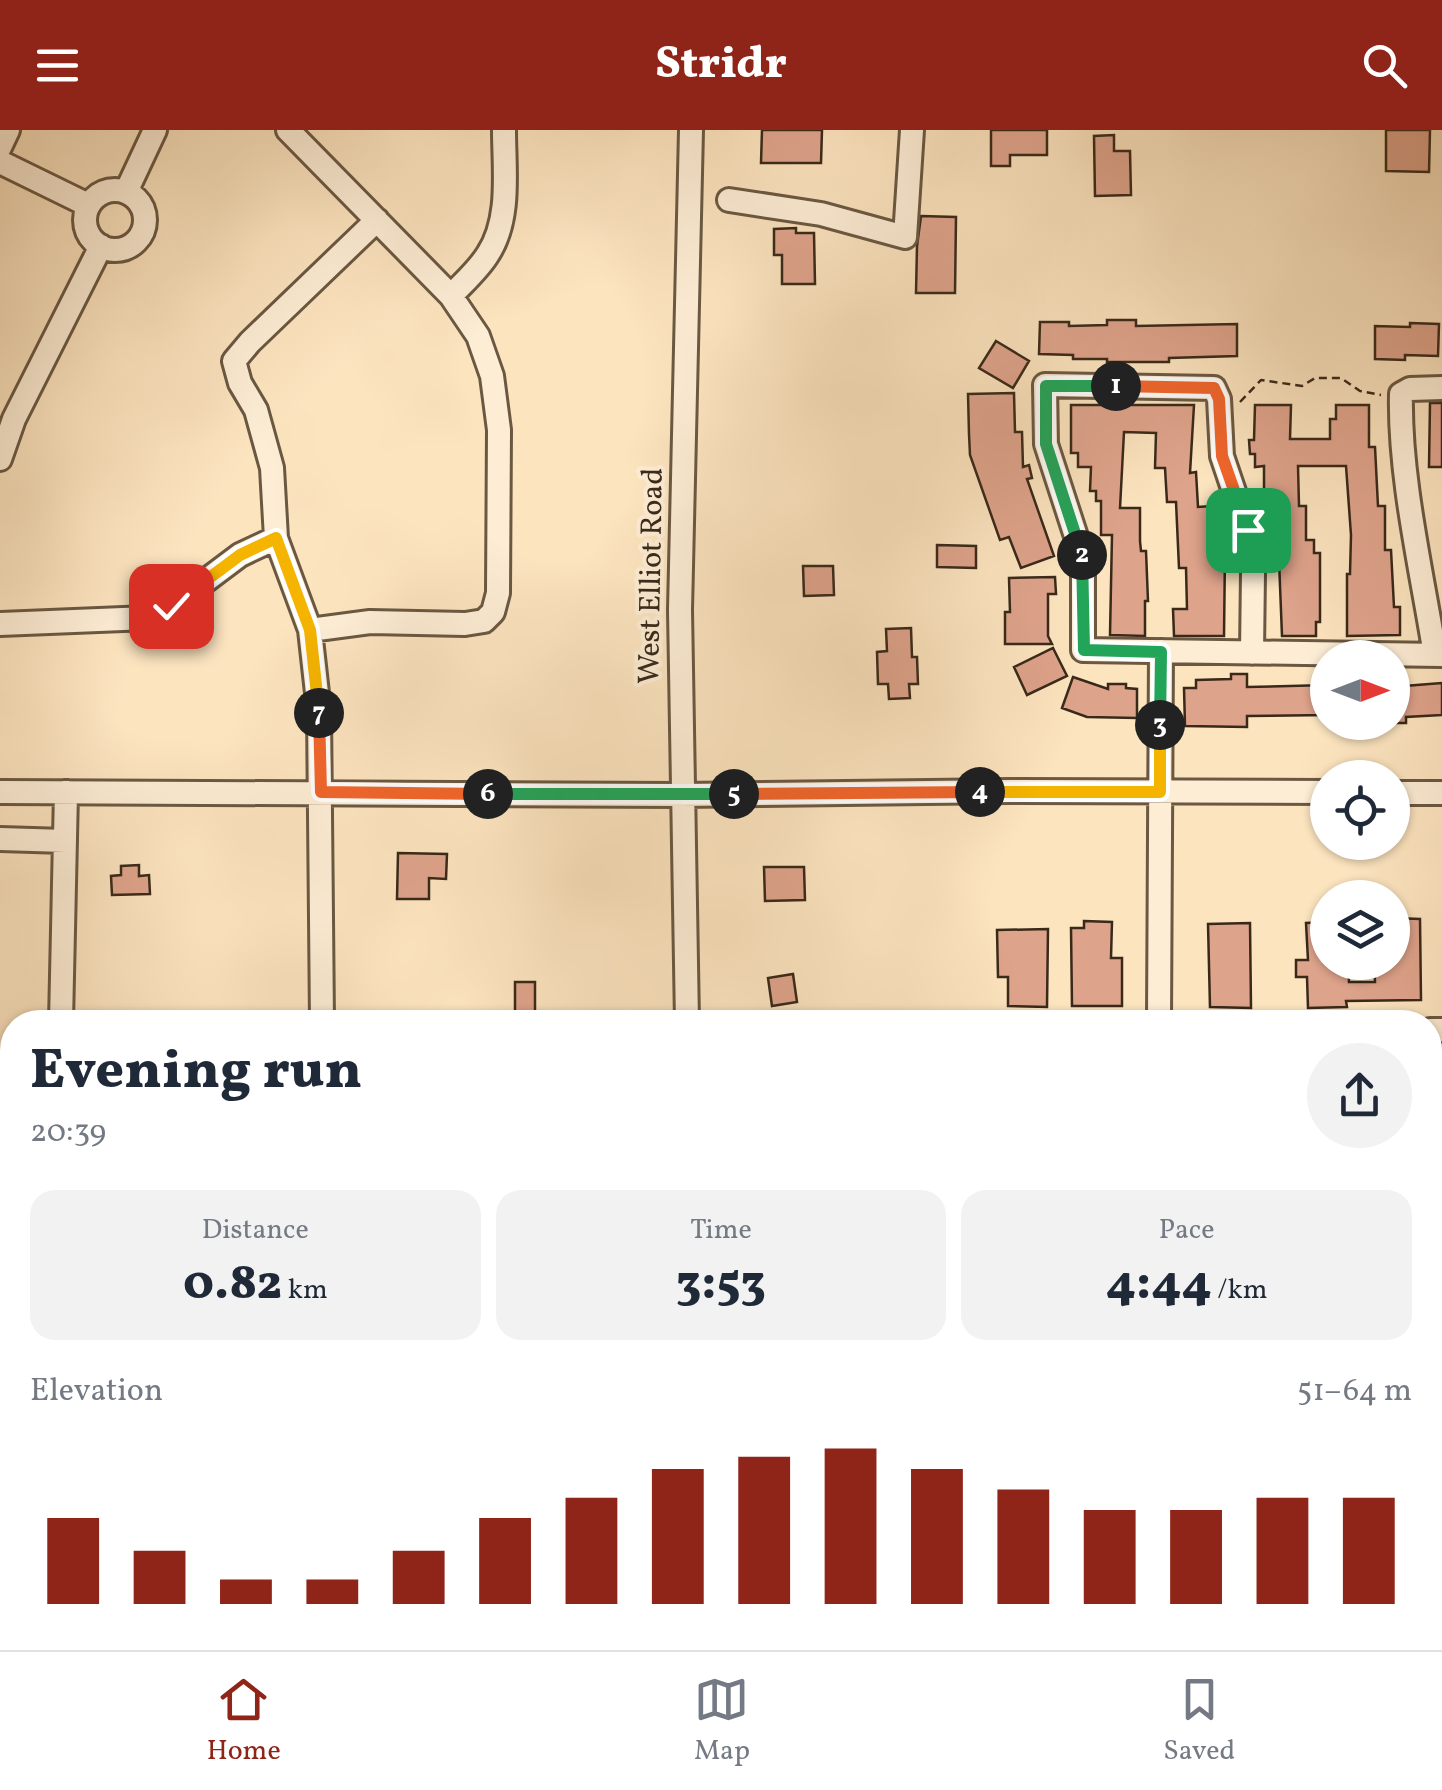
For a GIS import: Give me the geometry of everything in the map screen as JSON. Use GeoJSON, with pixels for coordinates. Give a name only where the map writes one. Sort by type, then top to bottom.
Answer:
{"type":"FeatureCollection","features":[{"type":"Feature","properties":{"kind":"street"},"geometry":{"type":"LineString","coordinates":[[0,147],[8,130]]}},
{"type":"Feature","properties":{"kind":"street"},"geometry":{"type":"LineString","coordinates":[[126,192],[155,130]]}},
{"type":"Feature","properties":{"kind":"street"},"geometry":{"type":"LineString","coordinates":[[288,130],[451,296],[483,349],[492,376],[499,430],[498,593],[493,612],[484,621],[465,624],[370,622],[310,630]]}},
{"type":"Feature","properties":{"kind":"street"},"geometry":{"type":"LineString","coordinates":[[451,296],[488,256],[500,231],[504,130]]}},
{"type":"Feature","properties":{"kind":"street","name":"West Elliot Road"},"geometry":{"type":"LineString","coordinates":[[687,1010],[680,610],[691,130]]}},
{"type":"Feature","properties":{"kind":"street"},"geometry":{"type":"LineString","coordinates":[[729,200],[820,214],[905,237],[912,130]]}},
{"type":"Feature","properties":{"kind":"street"},"geometry":{"type":"LineString","coordinates":[[0,162],[88,206]]}},
{"type":"Feature","properties":{"kind":"street"},"geometry":{"type":"LineString","coordinates":[[107,191],[126,192],[135,198],[144,215],[141,234],[126,247],[116,250],[102,246],[86,229],[88,206],[107,191]]}},
{"type":"Feature","properties":{"kind":"street"},"geometry":{"type":"LineString","coordinates":[[322,1010],[319,711],[310,630],[276,538],[272,468],[256,410],[240,383],[234,362],[377,220]]}},
{"type":"Feature","properties":{"kind":"street"},"geometry":{"type":"LineString","coordinates":[[0,459],[14,419],[102,246]]}},
{"type":"Feature","properties":{"kind":"street"},"geometry":{"type":"LineString","coordinates":[[1252,652],[1253,572],[1248,530],[1222,456],[1217,399],[1046,386],[1046,444],[1083,558],[1084,650],[1439,655],[1400,442],[1401,398],[1410,389],[1442,388]]}},
{"type":"Feature","properties":{"kind":"street"},"geometry":{"type":"LineString","coordinates":[[0,624],[148,618],[240,555],[276,538]]}},
{"type":"Feature","properties":{"kind":"street"},"geometry":{"type":"LineString","coordinates":[[1159,1010],[1161,652]]}},
{"type":"Feature","properties":{"kind":"street"},"geometry":{"type":"LineString","coordinates":[[0,792],[1310,792]]}},
{"type":"Feature","properties":{"kind":"street"},"geometry":{"type":"LineString","coordinates":[[61,1010],[66,792]]}},
{"type":"Feature","properties":{"kind":"street"},"geometry":{"type":"LineString","coordinates":[[1410,793],[1442,793]]}},
{"type":"Feature","properties":{"kind":"street"},"geometry":{"type":"LineString","coordinates":[[0,839],[65,841]]}},
{"type":"Feature","properties":{"kind":"street"},"geometry":{"type":"LineString","coordinates":[[1017,1650],[1258,1650]]}},
{"type":"Feature","properties":{"kind":"path"},"geometry":{"type":"LineString","coordinates":[[1217,399],[1239,403],[1261,380],[1302,386],[1326,376],[1342,378],[1360,391],[1401,398]]}},
{"type":"Feature","properties":{"kind":"building"},"geometry":{"type":"Polygon","coordinates":[[[762,130],[822,130],[821,163],[761,163],[762,130]]]}},
{"type":"Feature","properties":{"kind":"building"},"geometry":{"type":"Polygon","coordinates":[[[991,130],[1047,130],[1047,155],[1010,155],[1010,166],[991,166],[991,130]]]}},
{"type":"Feature","properties":{"kind":"building"},"geometry":{"type":"Polygon","coordinates":[[[1386,130],[1430,130],[1429,172],[1386,171],[1386,130]]]}},
{"type":"Feature","properties":{"kind":"building"},"geometry":{"type":"Polygon","coordinates":[[[1114,135],[1114,151],[1130,151],[1131,195],[1095,196],[1094,136],[1114,135]]]}},
{"type":"Feature","properties":{"kind":"building"},"geometry":{"type":"Polygon","coordinates":[[[921,216],[956,217],[955,293],[916,293],[921,216]]]}},
{"type":"Feature","properties":{"kind":"building"},"geometry":{"type":"Polygon","coordinates":[[[796,228],[796,233],[814,233],[815,284],[782,284],[782,255],[774,255],[774,229],[796,228]]]}},
{"type":"Feature","properties":{"kind":"building"},"geometry":{"type":"Polygon","coordinates":[[[1107,320],[1136,320],[1136,326],[1237,324],[1237,356],[1107,362],[1039,354],[1040,322],[1107,325],[1107,320]]]}},
{"type":"Feature","properties":{"kind":"building"},"geometry":{"type":"Polygon","coordinates":[[[1410,323],[1439,324],[1438,356],[1375,359],[1375,326],[1410,327],[1410,323]]]}},
{"type":"Feature","properties":{"kind":"building"},"geometry":{"type":"Polygon","coordinates":[[[996,341],[1029,361],[1013,388],[979,368],[996,341]]]}},
{"type":"Feature","properties":{"kind":"building"},"geometry":{"type":"Polygon","coordinates":[[[1014,393],[1015,432],[1022,432],[1023,467],[1029,465],[1032,478],[1027,479],[1054,556],[1021,568],[1009,537],[1000,540],[970,455],[969,434],[968,394],[1014,393]]]}},
{"type":"Feature","properties":{"kind":"building"},"geometry":{"type":"Polygon","coordinates":[[[1430,403],[1442,403],[1442,467],[1429,467],[1430,403]]]}},
{"type":"Feature","properties":{"kind":"building"},"geometry":{"type":"Polygon","coordinates":[[[1071,405],[1194,405],[1190,473],[1196,472],[1198,507],[1212,506],[1217,552],[1225,552],[1224,636],[1174,636],[1173,609],[1187,609],[1186,568],[1179,568],[1176,502],[1167,502],[1165,468],[1155,468],[1156,433],[1124,432],[1120,508],[1140,508],[1148,601],[1145,636],[1110,635],[1112,535],[1101,535],[1101,501],[1096,501],[1096,491],[1090,491],[1091,467],[1078,467],[1078,453],[1071,453],[1071,405]]]}},
{"type":"Feature","properties":{"kind":"building"},"geometry":{"type":"Polygon","coordinates":[[[1255,405],[1291,405],[1290,439],[1330,439],[1330,419],[1336,419],[1336,405],[1369,405],[1369,447],[1375,447],[1378,506],[1385,506],[1385,550],[1391,550],[1394,607],[1400,607],[1400,635],[1347,636],[1351,535],[1346,466],[1298,466],[1299,506],[1306,506],[1306,540],[1314,540],[1314,553],[1320,553],[1320,622],[1316,622],[1316,636],[1282,636],[1278,535],[1272,535],[1272,501],[1264,501],[1264,466],[1255,467],[1255,454],[1250,454],[1255,405]]]}},
{"type":"Feature","properties":{"kind":"building"},"geometry":{"type":"Polygon","coordinates":[[[937,545],[976,546],[976,568],[937,567],[937,545]]]}},
{"type":"Feature","properties":{"kind":"building"},"geometry":{"type":"Polygon","coordinates":[[[803,566],[833,566],[834,595],[804,596],[803,566]]]}},
{"type":"Feature","properties":{"kind":"building"},"geometry":{"type":"Polygon","coordinates":[[[1055,577],[1056,594],[1048,594],[1048,636],[1052,644],[1005,644],[1005,612],[1010,612],[1009,578],[1055,577]]]}},
{"type":"Feature","properties":{"kind":"building"},"geometry":{"type":"Polygon","coordinates":[[[911,628],[918,684],[909,684],[910,698],[889,699],[888,684],[878,684],[877,652],[887,651],[886,629],[911,628]]]}},
{"type":"Feature","properties":{"kind":"building"},"geometry":{"type":"Polygon","coordinates":[[[1053,648],[1067,676],[1027,695],[1014,667],[1053,648]]]}},
{"type":"Feature","properties":{"kind":"building"},"geometry":{"type":"Polygon","coordinates":[[[1231,674],[1247,674],[1247,687],[1310,685],[1310,715],[1247,716],[1247,727],[1185,726],[1184,688],[1196,688],[1196,680],[1231,679],[1231,674]]]}},
{"type":"Feature","properties":{"kind":"building"},"geometry":{"type":"Polygon","coordinates":[[[1073,677],[1108,689],[1108,684],[1126,684],[1126,688],[1137,689],[1137,718],[1087,717],[1062,708],[1073,677]]]}},
{"type":"Feature","properties":{"kind":"building"},"geometry":{"type":"Polygon","coordinates":[[[1442,683],[1442,715],[1410,717],[1410,686],[1442,683]]]}},
{"type":"Feature","properties":{"kind":"building"},"geometry":{"type":"Polygon","coordinates":[[[398,853],[447,854],[446,879],[429,878],[429,899],[397,899],[398,853]]]}},
{"type":"Feature","properties":{"kind":"building"},"geometry":{"type":"Polygon","coordinates":[[[139,865],[139,876],[149,875],[150,894],[112,895],[111,876],[121,875],[121,866],[139,865]]]}},
{"type":"Feature","properties":{"kind":"building"},"geometry":{"type":"Polygon","coordinates":[[[764,867],[804,867],[805,900],[765,901],[764,867]]]}},
{"type":"Feature","properties":{"kind":"building"},"geometry":{"type":"Polygon","coordinates":[[[1410,919],[1420,919],[1421,1000],[1346,1001],[1347,1007],[1308,1008],[1307,977],[1296,977],[1296,960],[1308,960],[1306,923],[1310,923],[1310,980],[1410,980],[1410,919]]]}},
{"type":"Feature","properties":{"kind":"building"},"geometry":{"type":"Polygon","coordinates":[[[1084,921],[1112,922],[1111,958],[1122,958],[1122,1006],[1072,1006],[1071,928],[1084,928],[1084,921]]]}},
{"type":"Feature","properties":{"kind":"building"},"geometry":{"type":"Polygon","coordinates":[[[1250,923],[1251,1008],[1210,1007],[1208,924],[1250,923]]]}},
{"type":"Feature","properties":{"kind":"building"},"geometry":{"type":"Polygon","coordinates":[[[1048,929],[1047,1007],[1008,1006],[1008,977],[998,977],[997,930],[1048,929]]]}},
{"type":"Feature","properties":{"kind":"building"},"geometry":{"type":"Polygon","coordinates":[[[793,974],[797,1002],[772,1006],[768,978],[793,974]]]}},
{"type":"Feature","properties":{"kind":"building"},"geometry":{"type":"Polygon","coordinates":[[[515,982],[535,982],[535,1010],[515,1010],[515,982]]]}},
{"type":"Feature","properties":{"kind":"route"},"geometry":{"type":"LineString","coordinates":[[171,606],[240,555],[276,538],[310,630],[319,711],[321,792],[1160,792],[1161,652],[1084,650],[1083,558],[1046,444],[1046,386],[1214,388],[1219,399],[1222,456],[1248,530]]}}]}
